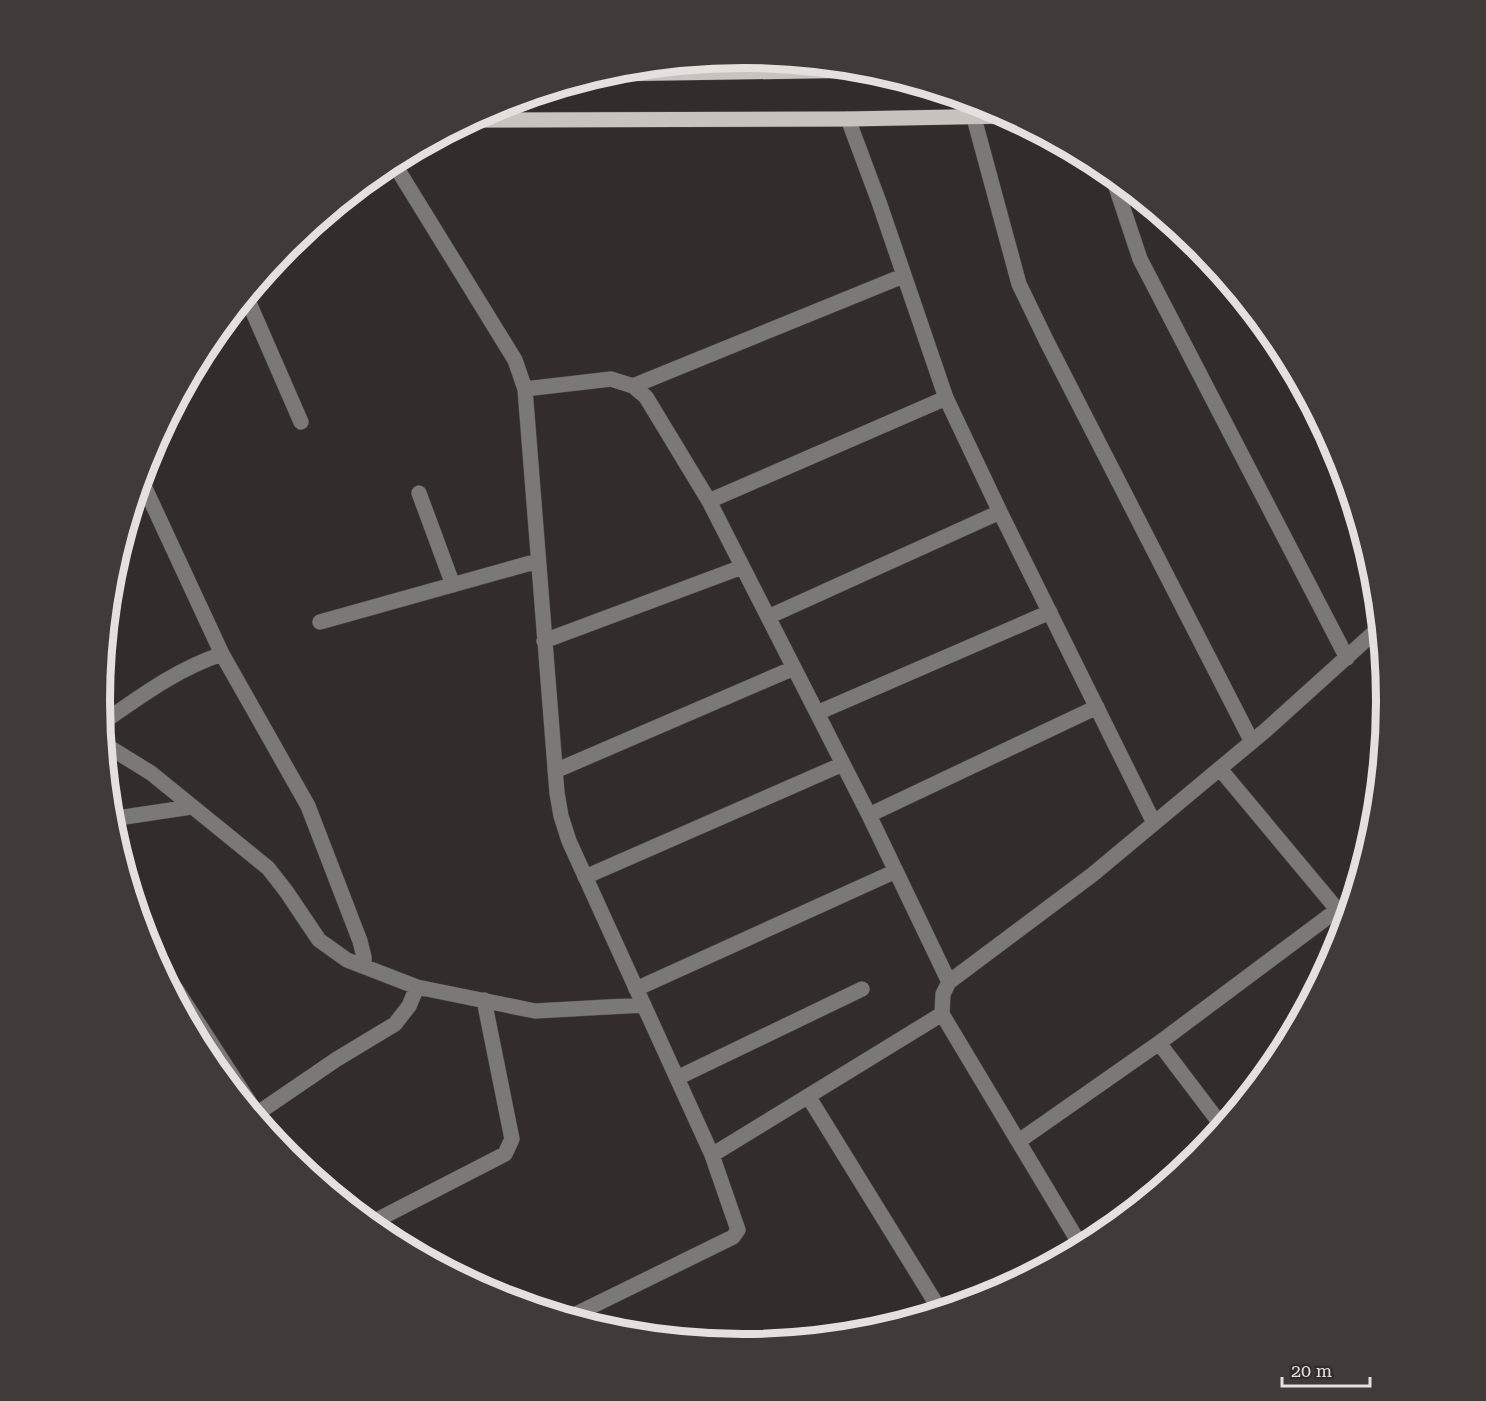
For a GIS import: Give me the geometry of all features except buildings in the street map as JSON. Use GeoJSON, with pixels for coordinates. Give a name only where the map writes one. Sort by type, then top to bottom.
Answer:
{"type":"FeatureCollection","features":[{"type":"Feature","properties":{"kind":"main road"},"geometry":{"type":"LineString","coordinates":[[659,73],[805,71]]}},
{"type":"Feature","properties":{"kind":"main road"},"geometry":{"type":"LineString","coordinates":[[492,120],[988,117]]}},
{"type":"Feature","properties":{"kind":"street"},"geometry":{"type":"LineString","coordinates":[[974,118],[1019,284],[1252,741]]}},
{"type":"Feature","properties":{"kind":"street"},"geometry":{"type":"LineString","coordinates":[[848,119],[946,398],[1154,823]]}},
{"type":"Feature","properties":{"kind":"street"},"geometry":{"type":"LineString","coordinates":[[398,170],[515,360],[525,389],[544,641],[561,816],[585,877],[712,1155],[738,1230],[733,1237],[580,1312]]}},
{"type":"Feature","properties":{"kind":"street"},"geometry":{"type":"LineString","coordinates":[[1117,190],[1140,259],[1347,658]]}},
{"type":"Feature","properties":{"kind":"street"},"geometry":{"type":"LineString","coordinates":[[633,386],[903,276]]}},
{"type":"Feature","properties":{"kind":"street"},"geometry":{"type":"LineString","coordinates":[[250,304],[301,422]]}},
{"type":"Feature","properties":{"kind":"street"},"geometry":{"type":"LineString","coordinates":[[525,389],[612,379],[633,386],[646,397],[709,501],[869,815],[949,982]]}},
{"type":"Feature","properties":{"kind":"street"},"geometry":{"type":"LineString","coordinates":[[709,501],[946,398]]}},
{"type":"Feature","properties":{"kind":"street"},"geometry":{"type":"LineString","coordinates":[[146,491],[222,654],[308,806],[360,941],[364,966]]}},
{"type":"Feature","properties":{"kind":"street"},"geometry":{"type":"LineString","coordinates":[[419,493],[453,585]]}},
{"type":"Feature","properties":{"kind":"street"},"geometry":{"type":"LineString","coordinates":[[768,617],[1000,512]]}},
{"type":"Feature","properties":{"kind":"street"},"geometry":{"type":"LineString","coordinates":[[320,622],[538,561]]}},
{"type":"Feature","properties":{"kind":"street"},"geometry":{"type":"LineString","coordinates":[[544,641],[742,567]]}},
{"type":"Feature","properties":{"kind":"street"},"geometry":{"type":"LineString","coordinates":[[817,713],[1050,612]]}},
{"type":"Feature","properties":{"kind":"street"},"geometry":{"type":"LineString","coordinates":[[1076,1239],[942,1014],[944,994],[949,982],[1092,875],[1220,769],[1373,637]]}},
{"type":"Feature","properties":{"kind":"street"},"geometry":{"type":"LineString","coordinates":[[110,717],[178,672],[222,654]]}},
{"type":"Feature","properties":{"kind":"street"},"geometry":{"type":"LineString","coordinates":[[555,771],[794,668]]}},
{"type":"Feature","properties":{"kind":"street"},"geometry":{"type":"LineString","coordinates":[[869,815],[1097,707]]}},
{"type":"Feature","properties":{"kind":"street"},"geometry":{"type":"LineString","coordinates":[[112,749],[150,773],[268,868],[319,940],[347,960],[417,987],[536,1011],[644,1005]]}},
{"type":"Feature","properties":{"kind":"street"},"geometry":{"type":"LineString","coordinates":[[585,877],[843,764]]}},
{"type":"Feature","properties":{"kind":"street"},"geometry":{"type":"LineString","coordinates":[[1220,769],[1339,913]]}},
{"type":"Feature","properties":{"kind":"street"},"geometry":{"type":"LineString","coordinates":[[121,818],[191,807]]}},
{"type":"Feature","properties":{"kind":"street"},"geometry":{"type":"LineString","coordinates":[[636,989],[896,871]]}},
{"type":"Feature","properties":{"kind":"street"},"geometry":{"type":"LineString","coordinates":[[1019,1141],[1337,918]]}},
{"type":"Feature","properties":{"kind":"street"},"geometry":{"type":"LineString","coordinates":[[261,1111],[337,1059],[395,1024],[409,1005],[417,987]]}},
{"type":"Feature","properties":{"kind":"street"},"geometry":{"type":"LineString","coordinates":[[677,1078],[862,989]]}},
{"type":"Feature","properties":{"kind":"street"},"geometry":{"type":"LineString","coordinates":[[379,1218],[506,1154],[512,1139],[484,1000]]}},
{"type":"Feature","properties":{"kind":"street"},"geometry":{"type":"LineString","coordinates":[[712,1155],[942,1014]]}},
{"type":"Feature","properties":{"kind":"street"},"geometry":{"type":"LineString","coordinates":[[1160,1043],[1218,1119]]}},
{"type":"Feature","properties":{"kind":"street"},"geometry":{"type":"LineString","coordinates":[[807,1096],[936,1303]]}}]}
